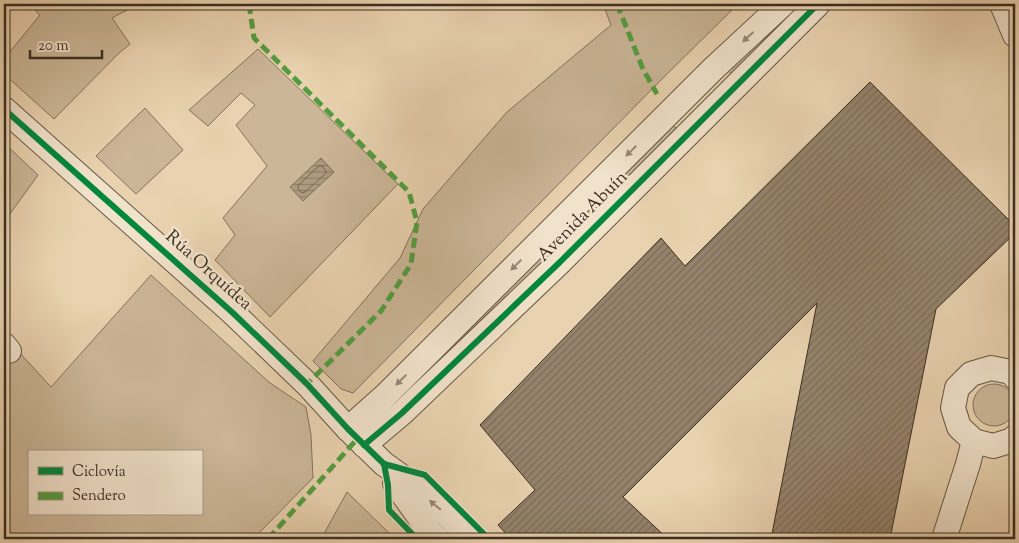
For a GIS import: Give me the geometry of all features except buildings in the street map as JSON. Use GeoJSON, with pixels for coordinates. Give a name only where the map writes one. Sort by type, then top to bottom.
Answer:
{"type":"FeatureCollection","features":[{"type":"Feature","properties":{"kind":"street","name":"Avenida Abuín"},"geometry":{"type":"LineString","coordinates":[[356,437],[386,395],[701,81],[783,4]]}},
{"type":"Feature","properties":{"kind":"street","name":"Avenida Abuín"},"geometry":{"type":"LineString","coordinates":[[356,437],[409,406],[560,262],[818,4]]}},
{"type":"Feature","properties":{"kind":"street"},"geometry":{"type":"LineString","coordinates":[[1002,4],[1015,35]]}},
{"type":"Feature","properties":{"kind":"street","name":"Rúa Orquídea"},"geometry":{"type":"LineString","coordinates":[[4,109],[233,313],[307,384],[384,464],[445,514],[470,539]]}},
{"type":"Feature","properties":{"kind":"street"},"geometry":{"type":"LineString","coordinates":[[1014,371],[991,368],[971,374],[957,388],[953,408],[959,427],[974,441],[993,446],[1013,440],[1015,437]]}},
{"type":"Feature","properties":{"kind":"street"},"geometry":{"type":"LineString","coordinates":[[944,539],[974,441]]}},
{"type":"Feature","properties":{"kind":"street","name":"Rúa Orquídea"},"geometry":{"type":"LineString","coordinates":[[384,464],[393,480],[437,539]]}},
{"type":"Feature","properties":{"kind":"shaded area"},"geometry":{"type":"Polygon","coordinates":[[[28,4],[138,4],[112,18],[130,44],[54,119],[4,74],[4,59],[40,15],[28,4]]]}},
{"type":"Feature","properties":{"kind":"shaded area"},"geometry":{"type":"Polygon","coordinates":[[[603,4],[738,4],[353,393],[341,389],[313,361],[400,258],[423,209],[507,112],[611,25],[603,4]]]}},
{"type":"Feature","properties":{"kind":"shaded area"},"geometry":{"type":"Polygon","coordinates":[[[796,4],[803,4],[731,74],[728,71],[796,4]]]}},
{"type":"Feature","properties":{"kind":"shaded area"},"geometry":{"type":"Polygon","coordinates":[[[258,49],[398,184],[270,317],[215,260],[235,235],[223,218],[267,166],[236,125],[255,105],[241,93],[208,126],[189,110],[258,49]]]}},
{"type":"Feature","properties":{"kind":"shaded area"},"geometry":{"type":"Polygon","coordinates":[[[145,108],[183,150],[136,194],[96,156],[145,108]]]}},
{"type":"Feature","properties":{"kind":"shaded area"},"geometry":{"type":"Polygon","coordinates":[[[673,126],[678,129],[557,249],[553,244],[673,126]]]}},
{"type":"Feature","properties":{"kind":"shaded area"},"geometry":{"type":"Polygon","coordinates":[[[4,143],[38,175],[4,222],[4,143]]]}},
{"type":"Feature","properties":{"kind":"shaded area"},"geometry":{"type":"Polygon","coordinates":[[[542,256],[546,260],[402,402],[397,397],[542,256]]]}},
{"type":"Feature","properties":{"kind":"shaded area"},"geometry":{"type":"Polygon","coordinates":[[[151,275],[270,383],[306,407],[311,435],[313,478],[253,539],[4,539],[4,369],[18,351],[51,387],[151,275]]]}},
{"type":"Feature","properties":{"kind":"shaded area"},"geometry":{"type":"Polygon","coordinates":[[[998,384],[1006,387],[1012,393],[1015,405],[1012,417],[1006,423],[990,426],[982,423],[976,417],[973,401],[976,393],[982,387],[998,384]]]}},
{"type":"Feature","properties":{"kind":"shaded area"},"geometry":{"type":"Polygon","coordinates":[[[347,492],[395,539],[321,539],[347,492]]]}},
{"type":"Feature","properties":{"kind":"water"},"geometry":{"type":"Polygon","coordinates":[[[321,158],[334,172],[303,201],[290,187],[321,158]]]}},
{"type":"Feature","properties":{"kind":"marked path"},"geometry":{"type":"LineString","coordinates":[[249,4],[254,38],[409,192],[417,222],[411,264],[381,311],[307,384]]}},
{"type":"Feature","properties":{"kind":"marked path"},"geometry":{"type":"LineString","coordinates":[[617,4],[643,69],[657,94]]}},
{"type":"Feature","properties":{"kind":"marked path"},"geometry":{"type":"LineString","coordinates":[[268,539],[358,438]]}},
{"type":"Feature","properties":{"kind":"cycle path"},"geometry":{"type":"LineString","coordinates":[[364,445],[402,413],[560,262],[818,4]]}},
{"type":"Feature","properties":{"kind":"cycle path"},"geometry":{"type":"LineString","coordinates":[[4,109],[233,313],[307,384],[348,429],[384,464]]}},
{"type":"Feature","properties":{"kind":"cycle path"},"geometry":{"type":"LineString","coordinates":[[384,464],[425,475],[489,539]]}},
{"type":"Feature","properties":{"kind":"cycle path"},"geometry":{"type":"LineString","coordinates":[[384,464],[388,485],[389,510],[417,539]]}}]}
